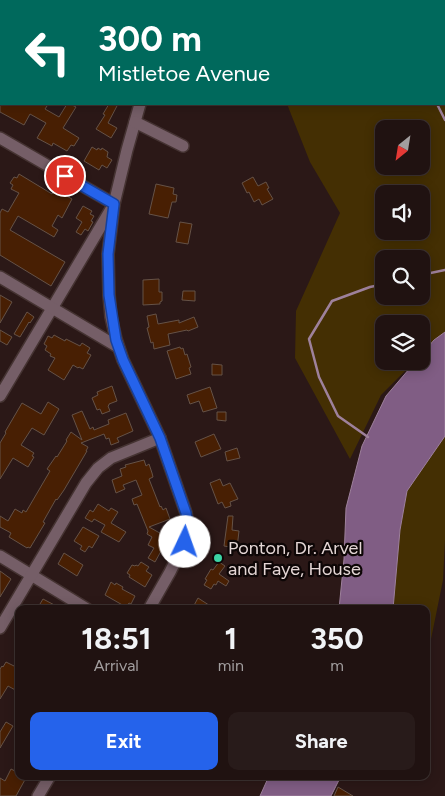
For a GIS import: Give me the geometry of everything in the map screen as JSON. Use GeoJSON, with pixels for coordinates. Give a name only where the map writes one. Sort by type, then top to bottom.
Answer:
{"type":"FeatureCollection","features":[{"type":"Feature","properties":{"kind":"street"},"geometry":{"type":"LineString","coordinates":[[140,105],[126,150],[114,204],[108,254],[111,317],[123,360],[160,438],[186,513],[187,534],[182,550],[151,605]]}},
{"type":"Feature","properties":{"kind":"street"},"geometry":{"type":"LineString","coordinates":[[135,122],[184,146]]}},
{"type":"Feature","properties":{"kind":"street"},"geometry":{"type":"LineString","coordinates":[[0,138],[114,204]]}},
{"type":"Feature","properties":{"kind":"street"},"geometry":{"type":"LineString","coordinates":[[0,396],[114,204]]}},
{"type":"Feature","properties":{"kind":"street"},"geometry":{"type":"LineString","coordinates":[[0,276],[118,347]]}},
{"type":"Feature","properties":{"kind":"street"},"geometry":{"type":"LineString","coordinates":[[0,628],[86,482],[98,468],[111,458],[160,438]]}},
{"type":"Feature","properties":{"kind":"street"},"geometry":{"type":"LineString","coordinates":[[0,556],[80,605]]}},
{"type":"Feature","properties":{"kind":"street"},"geometry":{"type":"LineString","coordinates":[[38,796],[48,780]]}},
{"type":"Feature","properties":{"kind":"shaded area"},"geometry":{"type":"Polygon","coordinates":[[[287,105],[445,105],[445,332],[430,346],[430,315],[375,315],[375,370],[406,370],[381,395],[350,459],[295,358],[296,311],[340,213],[310,162],[287,105]]]}},
{"type":"Feature","properties":{"kind":"shaded area"},"geometry":{"type":"Polygon","coordinates":[[[445,332],[445,436],[407,491],[400,530],[393,605],[339,605],[346,508],[362,446],[386,396],[408,370],[430,370],[430,345],[445,332]]]}},
{"type":"Feature","properties":{"kind":"shaded area"},"geometry":{"type":"Polygon","coordinates":[[[445,436],[443,580],[430,644],[430,605],[393,605],[400,530],[407,491],[445,436]]]}},
{"type":"Feature","properties":{"kind":"shaded area"},"geometry":{"type":"Polygon","coordinates":[[[267,780],[339,780],[331,796],[260,796],[267,780]]]}},
{"type":"Feature","properties":{"kind":"building"},"geometry":{"type":"Polygon","coordinates":[[[0,105],[46,105],[47,106],[45,109],[59,117],[66,105],[72,105],[76,107],[63,128],[79,138],[74,146],[71,145],[67,151],[53,143],[52,146],[37,138],[46,123],[30,114],[24,125],[0,112],[0,105]]]}},
{"type":"Feature","properties":{"kind":"building"},"geometry":{"type":"Polygon","coordinates":[[[108,105],[117,105],[108,123],[117,128],[111,138],[96,129],[105,115],[103,114],[108,105]]]}},
{"type":"Feature","properties":{"kind":"building"},"geometry":{"type":"Polygon","coordinates":[[[92,147],[97,150],[102,148],[108,152],[107,157],[112,160],[107,168],[102,165],[99,170],[84,161],[92,147]]]}},
{"type":"Feature","properties":{"kind":"building"},"geometry":{"type":"Polygon","coordinates":[[[19,174],[52,194],[58,191],[72,199],[62,218],[58,215],[52,226],[58,230],[54,237],[18,216],[10,230],[65,262],[51,286],[0,255],[0,213],[2,209],[8,212],[19,193],[11,189],[13,185],[10,183],[19,174]]]}},
{"type":"Feature","properties":{"kind":"building"},"geometry":{"type":"Polygon","coordinates":[[[253,177],[258,186],[266,182],[269,188],[267,189],[273,199],[262,205],[259,199],[254,202],[242,183],[253,177]]]}},
{"type":"Feature","properties":{"kind":"building"},"geometry":{"type":"Polygon","coordinates":[[[156,184],[174,188],[173,194],[177,195],[176,202],[172,202],[168,218],[149,214],[156,184]]]}},
{"type":"Feature","properties":{"kind":"building"},"geometry":{"type":"Polygon","coordinates":[[[83,206],[92,211],[90,214],[94,216],[88,231],[85,229],[81,235],[76,232],[82,222],[76,218],[83,206]]]}},
{"type":"Feature","properties":{"kind":"building"},"geometry":{"type":"Polygon","coordinates":[[[180,222],[192,224],[188,244],[176,242],[180,222]]]}},
{"type":"Feature","properties":{"kind":"building"},"geometry":{"type":"Polygon","coordinates":[[[159,279],[159,292],[162,292],[162,301],[160,304],[143,305],[143,280],[159,279]]]}},
{"type":"Feature","properties":{"kind":"building"},"geometry":{"type":"Polygon","coordinates":[[[183,291],[195,291],[195,301],[182,300],[183,291]]]}},
{"type":"Feature","properties":{"kind":"building"},"geometry":{"type":"Polygon","coordinates":[[[0,295],[12,302],[0,323],[0,295]]]}},
{"type":"Feature","properties":{"kind":"building"},"geometry":{"type":"Polygon","coordinates":[[[27,312],[34,317],[20,337],[14,334],[27,312]]]}},
{"type":"Feature","properties":{"kind":"building"},"geometry":{"type":"Polygon","coordinates":[[[156,314],[158,324],[179,320],[179,323],[194,317],[198,327],[188,331],[168,334],[170,345],[154,349],[147,328],[149,327],[147,316],[156,314]]]}},
{"type":"Feature","properties":{"kind":"building"},"geometry":{"type":"Polygon","coordinates":[[[0,330],[12,337],[7,345],[0,341],[0,330]]]}},
{"type":"Feature","properties":{"kind":"building"},"geometry":{"type":"Polygon","coordinates":[[[54,335],[80,346],[82,343],[90,348],[87,353],[91,355],[83,369],[73,365],[64,380],[48,370],[55,358],[50,356],[51,354],[45,350],[47,346],[44,344],[48,336],[52,338],[54,335]]]}},
{"type":"Feature","properties":{"kind":"building"},"geometry":{"type":"Polygon","coordinates":[[[180,347],[181,349],[183,348],[185,355],[187,354],[191,374],[176,379],[167,351],[180,347]]]}},
{"type":"Feature","properties":{"kind":"building"},"geometry":{"type":"Polygon","coordinates":[[[212,364],[222,365],[222,375],[212,375],[212,364]]]}},
{"type":"Feature","properties":{"kind":"building"},"geometry":{"type":"Polygon","coordinates":[[[112,386],[117,401],[109,404],[110,411],[102,414],[100,409],[97,410],[92,398],[98,395],[97,392],[112,386]]]}},
{"type":"Feature","properties":{"kind":"building"},"geometry":{"type":"Polygon","coordinates":[[[210,387],[217,408],[203,412],[199,401],[190,404],[187,395],[210,387]]]}},
{"type":"Feature","properties":{"kind":"building"},"geometry":{"type":"Polygon","coordinates":[[[48,402],[59,409],[44,435],[32,428],[21,445],[34,453],[32,456],[34,457],[28,467],[13,458],[0,479],[0,443],[22,403],[41,414],[48,402]]]}},
{"type":"Feature","properties":{"kind":"building"},"geometry":{"type":"Polygon","coordinates":[[[82,411],[90,429],[93,427],[94,430],[109,424],[108,420],[126,413],[133,431],[117,438],[119,442],[111,445],[109,438],[106,439],[104,434],[81,443],[88,447],[87,451],[64,490],[56,499],[43,522],[45,523],[30,548],[27,548],[9,537],[11,533],[0,527],[0,516],[8,521],[15,509],[22,513],[23,510],[26,512],[50,471],[47,469],[57,457],[71,432],[82,440],[72,415],[82,411]]]}},
{"type":"Feature","properties":{"kind":"building"},"geometry":{"type":"Polygon","coordinates":[[[217,412],[226,412],[226,421],[217,420],[217,412]]]}},
{"type":"Feature","properties":{"kind":"building"},"geometry":{"type":"Polygon","coordinates":[[[214,434],[221,449],[201,457],[195,442],[214,434]]]}},
{"type":"Feature","properties":{"kind":"building"},"geometry":{"type":"Polygon","coordinates":[[[237,448],[240,458],[227,461],[225,452],[237,448]]]}},
{"type":"Feature","properties":{"kind":"building"},"geometry":{"type":"Polygon","coordinates":[[[144,460],[146,466],[149,464],[153,477],[149,479],[160,507],[163,510],[166,508],[170,519],[149,527],[167,537],[155,562],[148,558],[154,548],[148,545],[152,537],[147,534],[148,531],[137,504],[134,505],[132,499],[142,495],[136,480],[123,485],[125,489],[116,493],[112,480],[122,476],[120,469],[126,467],[125,465],[144,460]]]}},
{"type":"Feature","properties":{"kind":"building"},"geometry":{"type":"Polygon","coordinates":[[[220,479],[223,486],[230,483],[238,499],[230,502],[231,506],[225,508],[222,502],[218,504],[210,483],[220,479]]]}},
{"type":"Feature","properties":{"kind":"building"},"geometry":{"type":"Polygon","coordinates":[[[98,504],[109,511],[111,508],[118,512],[111,523],[126,532],[119,542],[101,532],[105,525],[94,519],[92,522],[85,518],[90,510],[93,512],[98,504]]]}},
{"type":"Feature","properties":{"kind":"building"},"geometry":{"type":"Polygon","coordinates":[[[228,516],[233,516],[232,530],[239,531],[237,548],[224,546],[228,516]]]}},
{"type":"Feature","properties":{"kind":"building"},"geometry":{"type":"Polygon","coordinates":[[[83,527],[99,536],[92,548],[89,546],[85,552],[80,549],[82,546],[74,541],[83,527]]]}},
{"type":"Feature","properties":{"kind":"building"},"geometry":{"type":"Polygon","coordinates":[[[64,553],[83,565],[77,576],[58,564],[64,553]]]}},
{"type":"Feature","properties":{"kind":"building"},"geometry":{"type":"Polygon","coordinates":[[[141,562],[149,567],[146,571],[152,575],[145,587],[129,577],[130,575],[127,573],[132,565],[138,566],[141,562]]]}},
{"type":"Feature","properties":{"kind":"building"},"geometry":{"type":"Polygon","coordinates":[[[219,562],[225,566],[219,574],[229,581],[226,586],[218,581],[211,589],[204,585],[207,580],[205,579],[211,569],[213,570],[219,562]]]}},
{"type":"Feature","properties":{"kind":"building"},"geometry":{"type":"Polygon","coordinates":[[[0,571],[11,579],[0,597],[0,571]]]}},
{"type":"Feature","properties":{"kind":"building"},"geometry":{"type":"Polygon","coordinates":[[[111,582],[123,587],[122,589],[135,596],[131,604],[122,605],[105,595],[111,582]]]}},
{"type":"Feature","properties":{"kind":"building"},"geometry":{"type":"Polygon","coordinates":[[[198,598],[209,605],[194,605],[198,598]]]}},
{"type":"Feature","properties":{"kind":"building"},"geometry":{"type":"Polygon","coordinates":[[[43,599],[54,605],[39,605],[43,599]]]}},
{"type":"Feature","properties":{"kind":"building"},"geometry":{"type":"Polygon","coordinates":[[[6,662],[14,666],[15,664],[15,690],[8,686],[0,699],[0,669],[6,662]]]}},
{"type":"Feature","properties":{"kind":"building"},"geometry":{"type":"Polygon","coordinates":[[[6,722],[13,726],[0,748],[0,732],[6,722]]]}},
{"type":"Feature","properties":{"kind":"building"},"geometry":{"type":"Polygon","coordinates":[[[11,769],[15,771],[15,780],[25,780],[16,796],[0,796],[0,778],[5,781],[11,769]]]}},
{"type":"Feature","properties":{"kind":"building"},"geometry":{"type":"Polygon","coordinates":[[[338,787],[353,796],[334,796],[338,787]]]}},
{"type":"Feature","properties":{"kind":"waterway"},"geometry":{"type":"LineString","coordinates":[[438,105],[445,120]]}},
{"type":"Feature","properties":{"kind":"waterway"},"geometry":{"type":"LineString","coordinates":[[430,273],[445,270]]}},
{"type":"Feature","properties":{"kind":"waterway"},"geometry":{"type":"LineString","coordinates":[[368,437],[338,416],[319,377],[309,339],[332,301],[375,286]]}},
{"type":"Feature","properties":{"kind":"place","name":"Ponton, Dr. Arvel and Faye, House"},"geometry":{"type":"Point","coordinates":[218,558]}},
{"type":"Feature","properties":{"kind":"route"},"geometry":{"type":"LineString","coordinates":[[65,176],[114,204],[108,254],[111,317],[123,360],[160,438],[186,513],[188,524],[185,542]]}}]}
